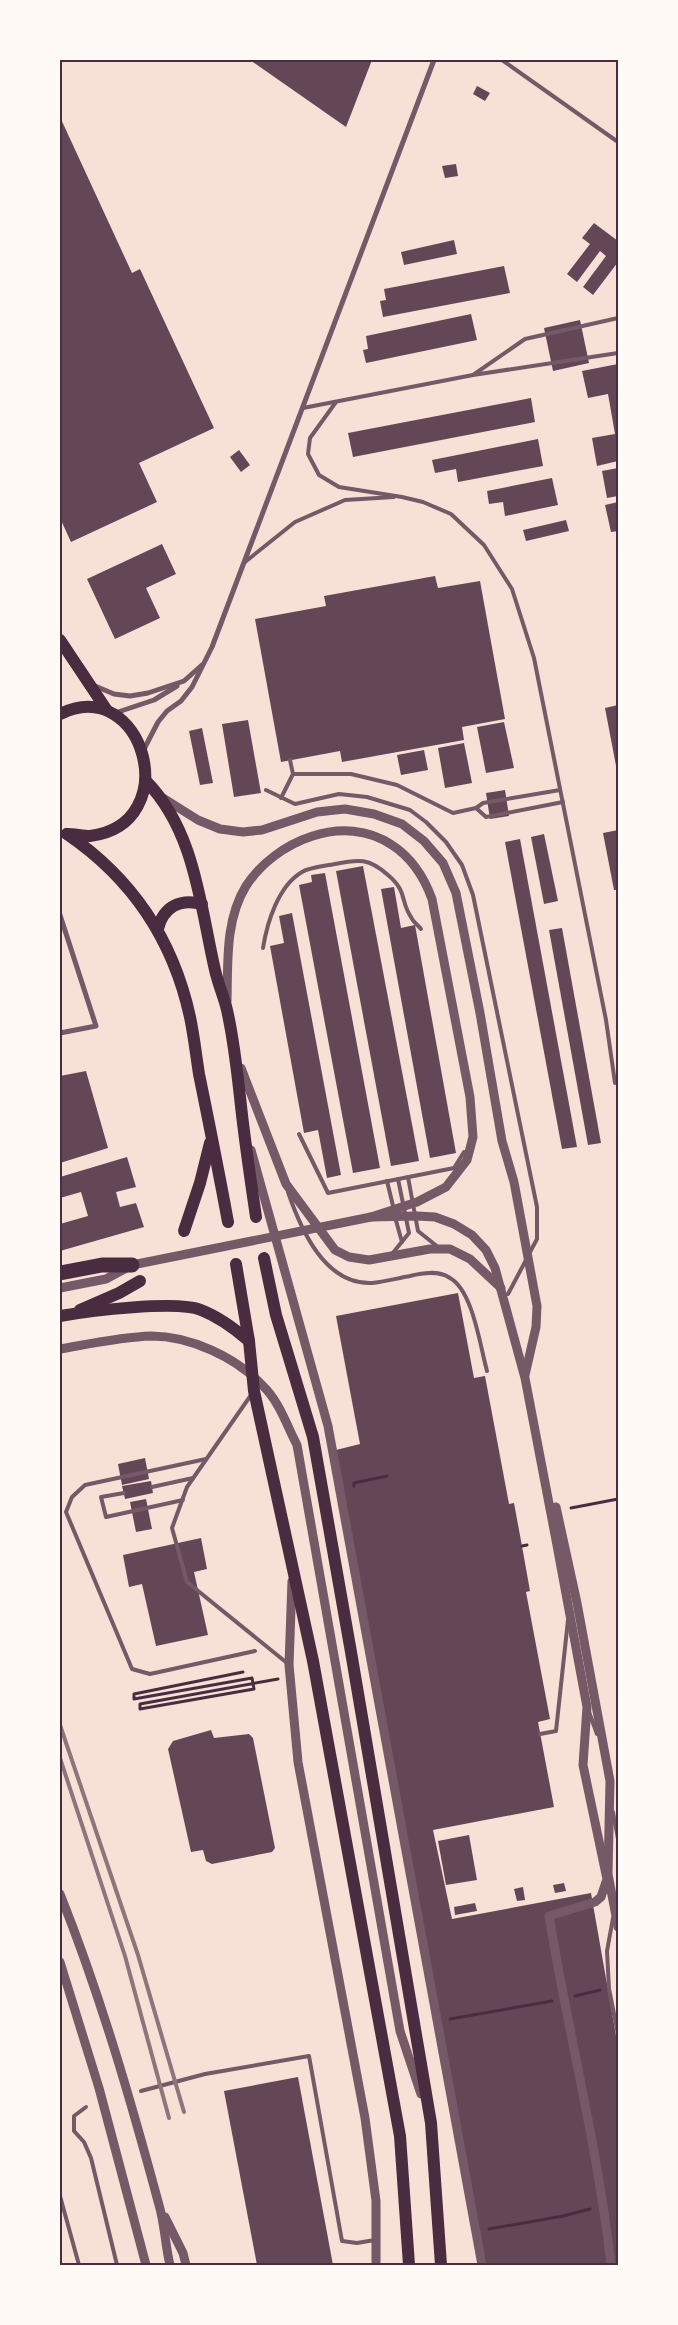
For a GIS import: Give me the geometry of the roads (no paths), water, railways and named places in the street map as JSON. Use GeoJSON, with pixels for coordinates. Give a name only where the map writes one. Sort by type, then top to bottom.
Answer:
{"type":"FeatureCollection","features":[{"type":"Feature","properties":{"kind":"highway"},"geometry":{"type":"LineString","coordinates":[[60,1272],[102,1265],[132,1265]]}},
{"type":"Feature","properties":{"kind":"main road"},"geometry":{"type":"LineString","coordinates":[[60,640],[88,684],[110,711],[130,731],[143,752],[146,768],[146,781],[137,806],[128,818],[112,829],[90,836],[63,833]]}},
{"type":"Feature","properties":{"kind":"main road"},"geometry":{"type":"LineString","coordinates":[[60,714],[84,708],[110,711]]}},
{"type":"Feature","properties":{"kind":"main road"},"geometry":{"type":"LineString","coordinates":[[146,781],[162,798],[190,857],[202,904],[216,972],[227,1008],[235,1054],[256,1217]]}},
{"type":"Feature","properties":{"kind":"main road"},"geometry":{"type":"LineString","coordinates":[[63,833],[93,852],[114,871],[138,899],[158,929],[177,973],[190,1018],[228,1222]]}},
{"type":"Feature","properties":{"kind":"main road"},"geometry":{"type":"LineString","coordinates":[[158,929],[160,918],[171,907],[192,901],[202,904]]}},
{"type":"Feature","properties":{"kind":"main road"},"geometry":{"type":"LineString","coordinates":[[184,1231],[212,1138]]}},
{"type":"Feature","properties":{"kind":"main road"},"geometry":{"type":"LineString","coordinates":[[264,1258],[276,1315],[313,1437],[431,2123],[441,2265]]}},
{"type":"Feature","properties":{"kind":"main road"},"geometry":{"type":"LineString","coordinates":[[236,1264],[249,1341],[254,1391],[313,1661],[400,2136],[409,2265]]}},
{"type":"Feature","properties":{"kind":"main road"},"geometry":{"type":"LineString","coordinates":[[63,1316],[119,1293],[140,1281]]}},
{"type":"Feature","properties":{"kind":"main road"},"geometry":{"type":"LineString","coordinates":[[63,1316],[179,1305],[200,1309],[226,1322],[249,1341]]}},
{"type":"Feature","properties":{"kind":"street"},"geometry":{"type":"LineString","coordinates":[[143,752],[158,722],[181,701],[192,687],[212,647],[434,60]]}},
{"type":"Feature","properties":{"kind":"street"},"geometry":{"type":"LineString","coordinates":[[110,711],[154,700],[184,681],[204,663]]}},
{"type":"Feature","properties":{"kind":"street"},"geometry":{"type":"LineString","coordinates":[[88,684],[114,694],[130,696],[148,693],[184,681]]}},
{"type":"Feature","properties":{"kind":"street"},"geometry":{"type":"LineString","coordinates":[[162,798],[198,820],[220,829],[243,832],[262,830],[317,812],[345,809],[374,814],[402,824],[424,841],[443,863],[456,893],[480,1013],[502,1141],[514,1182],[538,1306],[536,1327],[525,1378]]}},
{"type":"Feature","properties":{"kind":"street"},"geometry":{"type":"LineString","coordinates":[[60,1288],[106,1279],[132,1265],[371,1217],[417,1202],[446,1186],[467,1160],[474,1137],[470,1097],[432,899],[423,876],[407,857],[391,844],[369,835],[330,832],[308,837],[284,849],[264,864],[246,886],[236,909],[228,945],[227,1008]]}},
{"type":"Feature","properties":{"kind":"street"},"geometry":{"type":"LineString","coordinates":[[60,915],[96,1026],[60,1033]]}},
{"type":"Feature","properties":{"kind":"street"},"geometry":{"type":"LineString","coordinates":[[235,1054],[286,1184],[335,1250],[349,1257],[369,1260],[430,1249],[450,1249],[470,1259],[508,1294],[577,1603],[610,1781],[608,1874],[618,1927]]}},
{"type":"Feature","properties":{"kind":"street"},"geometry":{"type":"LineString","coordinates":[[242,1114],[328,1426],[482,2265]]}},
{"type":"Feature","properties":{"kind":"street"},"geometry":{"type":"LineString","coordinates":[[371,1217],[435,1217],[454,1224],[472,1235],[486,1250],[494,1268],[525,1378],[587,1707],[583,1764],[607,1879],[601,1897],[595,1902],[549,1916],[563,1999],[605,2206],[611,2265]]}},
{"type":"Feature","properties":{"kind":"street"},"geometry":{"type":"LineString","coordinates":[[60,1350],[151,1336],[183,1340],[215,1352],[234,1363],[264,1386],[280,1411],[297,1445],[400,2031],[431,2123]]}},
{"type":"Feature","properties":{"kind":"street"},"geometry":{"type":"LineString","coordinates":[[292,1571],[289,1665],[298,1762],[365,2118],[376,2201],[376,2265]]}},
{"type":"Feature","properties":{"kind":"street"},"geometry":{"type":"LineString","coordinates":[[60,1894],[82,1950],[160,2208],[170,2265]]}},
{"type":"Feature","properties":{"kind":"street"},"geometry":{"type":"LineString","coordinates":[[60,1962],[99,2088],[146,2265]]}},
{"type":"Feature","properties":{"kind":"street"},"geometry":{"type":"LineString","coordinates":[[160,2208],[183,2253],[186,2265]]}},
{"type":"Feature","properties":{"kind":"lane"},"geometry":{"type":"LineString","coordinates":[[502,60],[618,142]]}},
{"type":"Feature","properties":{"kind":"lane"},"geometry":{"type":"LineString","coordinates":[[473,375],[525,339],[618,318]]}},
{"type":"Feature","properties":{"kind":"lane"},"geometry":{"type":"LineString","coordinates":[[303,408],[473,375],[618,354]]}},
{"type":"Feature","properties":{"kind":"lane"},"geometry":{"type":"LineString","coordinates":[[336,402],[310,438],[308,454],[319,475],[339,487],[423,502],[451,514],[484,545],[512,589],[534,658],[606,1020],[615,1083]]}},
{"type":"Feature","properties":{"kind":"lane"},"geometry":{"type":"LineString","coordinates":[[245,562],[295,522],[345,500],[402,497]]}},
{"type":"Feature","properties":{"kind":"lane"},"geometry":{"type":"LineString","coordinates":[[281,798],[293,774],[290,760]]}},
{"type":"Feature","properties":{"kind":"lane"},"geometry":{"type":"LineString","coordinates":[[293,774],[351,774],[396,785],[453,813],[476,808],[483,803],[560,790]]}},
{"type":"Feature","properties":{"kind":"lane"},"geometry":{"type":"LineString","coordinates":[[266,790],[295,804],[339,794],[367,797],[410,810],[426,822],[446,842],[462,865],[474,895],[537,1207],[537,1239],[508,1294]]}},
{"type":"Feature","properties":{"kind":"lane"},"geometry":{"type":"LineString","coordinates":[[476,808],[486,817],[562,802]]}},
{"type":"Feature","properties":{"kind":"lane"},"geometry":{"type":"LineString","coordinates":[[263,948],[266,929],[273,910],[291,882],[303,871],[356,860],[368,861],[388,874],[403,890],[410,917],[421,929]]}},
{"type":"Feature","properties":{"kind":"lane"},"geometry":{"type":"LineString","coordinates":[[299,1134],[328,1193],[454,1168],[464,1152]]}},
{"type":"Feature","properties":{"kind":"lane"},"geometry":{"type":"LineString","coordinates":[[408,1177],[418,1231],[442,1249]]}},
{"type":"Feature","properties":{"kind":"lane"},"geometry":{"type":"LineString","coordinates":[[390,1256],[409,1233],[398,1179]]}},
{"type":"Feature","properties":{"kind":"lane"},"geometry":{"type":"LineString","coordinates":[[387,1181],[402,1242]]}},
{"type":"Feature","properties":{"kind":"lane"},"geometry":{"type":"LineString","coordinates":[[286,1184],[294,1209],[322,1260],[345,1278],[371,1283],[429,1272],[450,1278],[466,1295],[487,1371]]}},
{"type":"Feature","properties":{"kind":"lane"},"geometry":{"type":"LineString","coordinates":[[254,1391],[187,1487],[172,1528],[187,1582],[289,1665]]}},
{"type":"Feature","properties":{"kind":"lane"},"geometry":{"type":"LineString","coordinates":[[206,1459],[85,1486],[72,1497],[66,1512],[132,1669],[150,1674],[255,1652]]}},
{"type":"Feature","properties":{"kind":"lane"},"geometry":{"type":"LineString","coordinates":[[152,1487],[193,1478]]}},
{"type":"Feature","properties":{"kind":"lane"},"geometry":{"type":"LineString","coordinates":[[124,1493],[101,1497],[106,1517],[183,1500]]}},
{"type":"Feature","properties":{"kind":"lane"},"geometry":{"type":"LineString","coordinates":[[540,1734],[556,1731],[569,1612]]}},
{"type":"Feature","properties":{"kind":"lane"},"geometry":{"type":"LineString","coordinates":[[587,1707],[597,1731],[618,1839]]}},
{"type":"Feature","properties":{"kind":"lane"},"geometry":{"type":"LineString","coordinates":[[607,1879],[614,1886],[616,1902],[607,1951],[610,1988],[618,2034]]}},
{"type":"Feature","properties":{"kind":"lane"},"geometry":{"type":"LineString","coordinates":[[141,2092],[205,2074],[309,2056],[342,2241],[357,2243],[375,2240]]}},
{"type":"Feature","properties":{"kind":"lane"},"geometry":{"type":"LineString","coordinates":[[86,2107],[74,2116],[74,2131],[84,2142],[91,2158],[118,2265]]}},
{"type":"Feature","properties":{"kind":"lane"},"geometry":{"type":"LineString","coordinates":[[60,2196],[79,2265]]}},
{"type":"Feature","properties":{"kind":"railway"},"geometry":{"type":"LineString","coordinates":[[60,1725],[138,1955],[184,2112]]}},
{"type":"Feature","properties":{"kind":"railway"},"geometry":{"type":"LineString","coordinates":[[60,1758],[125,1956],[169,2118]]}}]}
